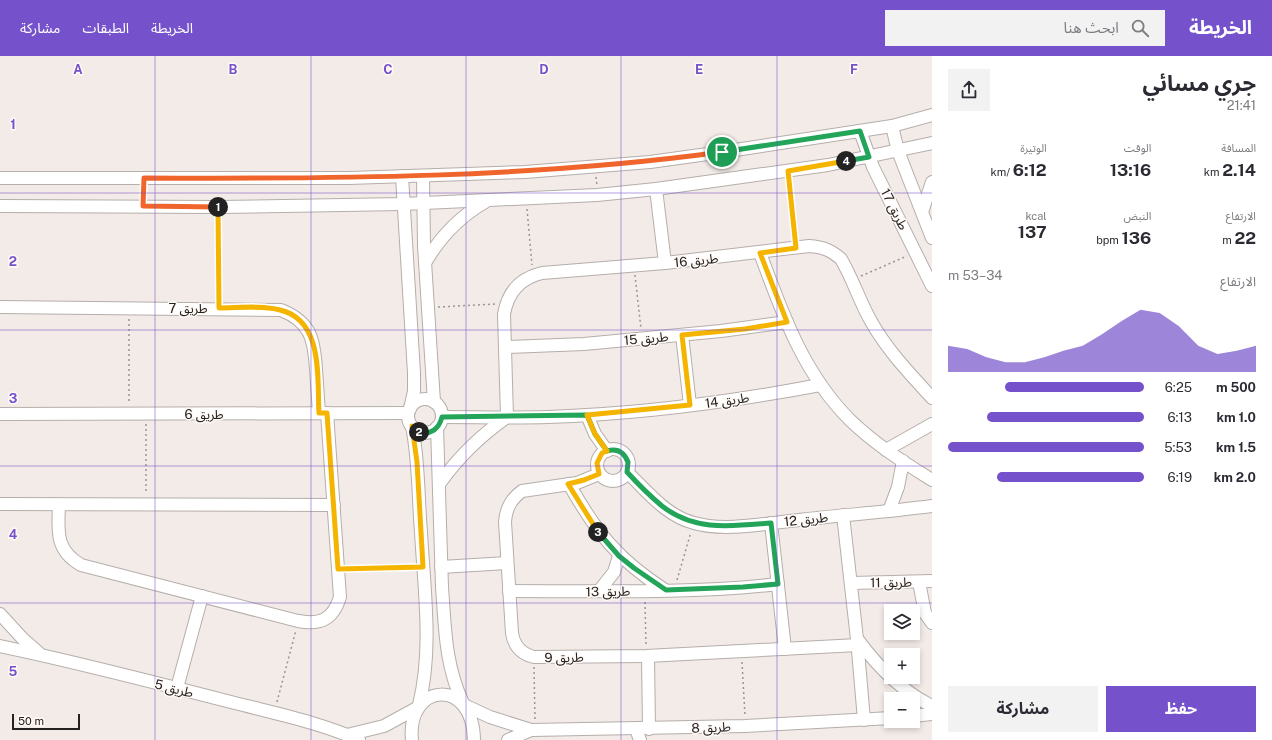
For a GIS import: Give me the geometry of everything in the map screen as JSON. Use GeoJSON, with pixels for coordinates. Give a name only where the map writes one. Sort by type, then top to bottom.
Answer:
{"type":"FeatureCollection","features":[{"type":"Feature","properties":{"kind":"street"},"geometry":{"type":"LineString","coordinates":[[0,178],[423,176],[525,172],[596,167],[700,155],[892,126],[932,115]]}},
{"type":"Feature","properties":{"kind":"street","name":"طريق 17"},"geometry":{"type":"LineString","coordinates":[[892,126],[898,151],[932,238]]}},
{"type":"Feature","properties":{"kind":"street","name":"طريق 17"},"geometry":{"type":"LineString","coordinates":[[860,131],[869,157],[932,286]]}},
{"type":"Feature","properties":{"kind":"street"},"geometry":{"type":"LineString","coordinates":[[0,206],[219,207],[423,204],[526,200],[656,189],[788,171],[869,157],[932,143]]}},
{"type":"Feature","properties":{"kind":"street"},"geometry":{"type":"LineString","coordinates":[[402,176],[414,373],[414,391],[409,411],[417,462],[427,652],[425,679],[412,723],[412,740]]}},
{"type":"Feature","properties":{"kind":"street"},"geometry":{"type":"LineString","coordinates":[[423,176],[428,307],[434,402],[440,409],[441,567],[447,652],[452,676],[472,722],[474,740]]}},
{"type":"Feature","properties":{"kind":"street"},"geometry":{"type":"LineString","coordinates":[[922,212],[932,182]]}},
{"type":"Feature","properties":{"kind":"street"},"geometry":{"type":"LineString","coordinates":[[656,189],[665,263]]}},
{"type":"Feature","properties":{"kind":"street"},"geometry":{"type":"LineString","coordinates":[[426,263],[437,244],[451,227],[468,213],[487,201]]}},
{"type":"Feature","properties":{"kind":"street","name":"طريق 16"},"geometry":{"type":"LineString","coordinates":[[533,275],[665,263],[796,248],[822,247],[841,259],[872,322],[885,343],[900,363],[932,398]]}},
{"type":"Feature","properties":{"kind":"street"},"geometry":{"type":"LineString","coordinates":[[760,253],[787,322],[805,359],[820,385],[850,420],[886,450],[932,480]]}},
{"type":"Feature","properties":{"kind":"street"},"geometry":{"type":"LineString","coordinates":[[440,483],[472,444],[507,417],[505,347],[506,304],[516,287],[533,275]]}},
{"type":"Feature","properties":{"kind":"street","name":"طريق 7"},"geometry":{"type":"LineString","coordinates":[[0,307],[129,307],[281,310],[293,315],[303,323],[311,334],[314,347],[323,413],[334,506],[340,597],[337,607],[330,616],[321,621],[310,623],[81,565],[71,559],[63,550],[59,540],[59,505]]}},
{"type":"Feature","properties":{"kind":"street","name":"طريق 15"},"geometry":{"type":"LineString","coordinates":[[505,347],[558,346],[642,339],[745,329],[787,322]]}},
{"type":"Feature","properties":{"kind":"street"},"geometry":{"type":"LineString","coordinates":[[682,335],[690,405]]}},
{"type":"Feature","properties":{"kind":"street","name":"طريق 14"},"geometry":{"type":"LineString","coordinates":[[440,422],[507,417],[587,415],[690,405],[820,385]]}},
{"type":"Feature","properties":{"kind":"street"},"geometry":{"type":"LineString","coordinates":[[409,411],[415,403],[422,400],[434,402]]}},
{"type":"Feature","properties":{"kind":"street","name":"طريق 6"},"geometry":{"type":"LineString","coordinates":[[0,414],[323,413],[409,411]]}},
{"type":"Feature","properties":{"kind":"street"},"geometry":{"type":"LineString","coordinates":[[587,415],[595,434],[607,451]]}},
{"type":"Feature","properties":{"kind":"street"},"geometry":{"type":"LineString","coordinates":[[412,426],[418,431],[426,433],[440,422]]}},
{"type":"Feature","properties":{"kind":"street"},"geometry":{"type":"LineString","coordinates":[[886,450],[932,424]]}},
{"type":"Feature","properties":{"kind":"street"},"geometry":{"type":"LineString","coordinates":[[612,450],[622,453],[628,462],[627,472],[616,481],[606,480],[599,474],[597,463],[602,453],[612,450]]}},
{"type":"Feature","properties":{"kind":"street"},"geometry":{"type":"LineString","coordinates":[[889,511],[898,487],[903,462]]}},
{"type":"Feature","properties":{"kind":"street","name":"طريق 12"},"geometry":{"type":"LineString","coordinates":[[627,472],[662,506],[677,516],[693,523],[712,527],[771,523],[932,506]]}},
{"type":"Feature","properties":{"kind":"street","name":"طريق 9"},"geometry":{"type":"LineString","coordinates":[[599,474],[568,484],[522,491],[511,501],[505,515],[507,563],[513,640],[521,651],[534,657],[647,656],[785,649],[857,642]]}},
{"type":"Feature","properties":{"kind":"street"},"geometry":{"type":"LineString","coordinates":[[568,484],[596,529],[619,556],[634,568],[670,590]]}},
{"type":"Feature","properties":{"kind":"street"},"geometry":{"type":"LineString","coordinates":[[0,504],[334,506]]}},
{"type":"Feature","properties":{"kind":"street"},"geometry":{"type":"LineString","coordinates":[[843,516],[864,720]]}},
{"type":"Feature","properties":{"kind":"street"},"geometry":{"type":"LineString","coordinates":[[771,523],[785,649]]}},
{"type":"Feature","properties":{"kind":"street"},"geometry":{"type":"LineString","coordinates":[[599,591],[614,572],[619,556]]}},
{"type":"Feature","properties":{"kind":"street"},"geometry":{"type":"LineString","coordinates":[[441,567],[507,563]]}},
{"type":"Feature","properties":{"kind":"street","name":"طريق 11"},"geometry":{"type":"LineString","coordinates":[[851,583],[932,581]]}},
{"type":"Feature","properties":{"kind":"street"},"geometry":{"type":"LineString","coordinates":[[919,582],[925,613],[932,623]]}},
{"type":"Feature","properties":{"kind":"street","name":"طريق 13"},"geometry":{"type":"LineString","coordinates":[[509,591],[670,590],[778,584]]}},
{"type":"Feature","properties":{"kind":"street"},"geometry":{"type":"LineString","coordinates":[[177,688],[202,596]]}},
{"type":"Feature","properties":{"kind":"street"},"geometry":{"type":"LineString","coordinates":[[0,614],[22,639],[41,655]]}},
{"type":"Feature","properties":{"kind":"street"},"geometry":{"type":"LineString","coordinates":[[857,642],[887,675],[905,690],[932,706]]}},
{"type":"Feature","properties":{"kind":"street","name":"طريق 5"},"geometry":{"type":"LineString","coordinates":[[0,646],[177,688],[274,714],[359,740]]}},
{"type":"Feature","properties":{"kind":"street"},"geometry":{"type":"LineString","coordinates":[[647,656],[649,729]]}},
{"type":"Feature","properties":{"kind":"street","name":"طريق 5"},"geometry":{"type":"LineString","coordinates":[[347,737],[384,726],[434,696],[452,696],[464,704]]}},
{"type":"Feature","properties":{"kind":"street","name":"طريق 8"},"geometry":{"type":"LineString","coordinates":[[464,704],[490,717],[533,730],[638,734],[649,729],[745,726],[884,719]]}},
{"type":"Feature","properties":{"kind":"street"},"geometry":{"type":"LineString","coordinates":[[920,715],[932,714]]}},
{"type":"Feature","properties":{"kind":"street"},"geometry":{"type":"LineString","coordinates":[[662,740],[671,728]]}},
{"type":"Feature","properties":{"kind":"street","name":"طريق 8"},"geometry":{"type":"LineString","coordinates":[[508,740],[533,730]]}},
{"type":"Feature","properties":{"kind":"path"},"geometry":{"type":"LineString","coordinates":[[596,167],[597,195]]}},
{"type":"Feature","properties":{"kind":"path"},"geometry":{"type":"LineString","coordinates":[[788,171],[796,248]]}},
{"type":"Feature","properties":{"kind":"path"},"geometry":{"type":"LineString","coordinates":[[143,206],[144,178]]}},
{"type":"Feature","properties":{"kind":"path"},"geometry":{"type":"LineString","coordinates":[[526,200],[533,275]]}},
{"type":"Feature","properties":{"kind":"path"},"geometry":{"type":"LineString","coordinates":[[219,207],[219,308]]}},
{"type":"Feature","properties":{"kind":"path"},"geometry":{"type":"LineString","coordinates":[[852,280],[916,252]]}},
{"type":"Feature","properties":{"kind":"path"},"geometry":{"type":"LineString","coordinates":[[634,266],[642,339]]}},
{"type":"Feature","properties":{"kind":"path"},"geometry":{"type":"LineString","coordinates":[[428,307],[506,304]]}},
{"type":"Feature","properties":{"kind":"path"},"geometry":{"type":"LineString","coordinates":[[129,307],[129,414]]}},
{"type":"Feature","properties":{"kind":"path"},"geometry":{"type":"LineString","coordinates":[[146,414],[146,505]]}},
{"type":"Feature","properties":{"kind":"path"},"geometry":{"type":"LineString","coordinates":[[670,590],[693,523]]}},
{"type":"Feature","properties":{"kind":"path"},"geometry":{"type":"LineString","coordinates":[[338,569],[423,567]]}},
{"type":"Feature","properties":{"kind":"path"},"geometry":{"type":"LineString","coordinates":[[644,590],[647,656]]}},
{"type":"Feature","properties":{"kind":"path"},"geometry":{"type":"LineString","coordinates":[[274,714],[298,621]]}},
{"type":"Feature","properties":{"kind":"path"},"geometry":{"type":"LineString","coordinates":[[742,651],[745,726]]}},
{"type":"Feature","properties":{"kind":"path"},"geometry":{"type":"LineString","coordinates":[[533,730],[534,657]]}},
{"type":"Feature","properties":{"kind":"route"},"geometry":{"type":"LineString","coordinates":[[722,152],[650,162],[525,172],[349,178],[144,178],[143,206],[219,207],[219,308],[268,308],[281,310],[293,315],[303,323],[311,334],[314,347],[319,413],[327,413],[338,569],[423,567],[417,462],[412,426],[418,431],[426,433],[437,428],[442,417],[549,417],[587,415],[595,434],[607,451],[618,450],[622,453],[628,462],[627,472],[662,506],[677,516],[693,523],[712,527],[771,523],[778,584],[760,586],[666,590],[649,580],[619,556],[586,515],[568,484],[577,483],[599,474],[597,463],[602,453],[607,451],[600,442],[595,434],[590,424],[587,415],[690,405],[682,335],[745,329],[787,322],[760,253],[796,248],[788,171],[869,157],[860,131],[722,152]]}}]}
